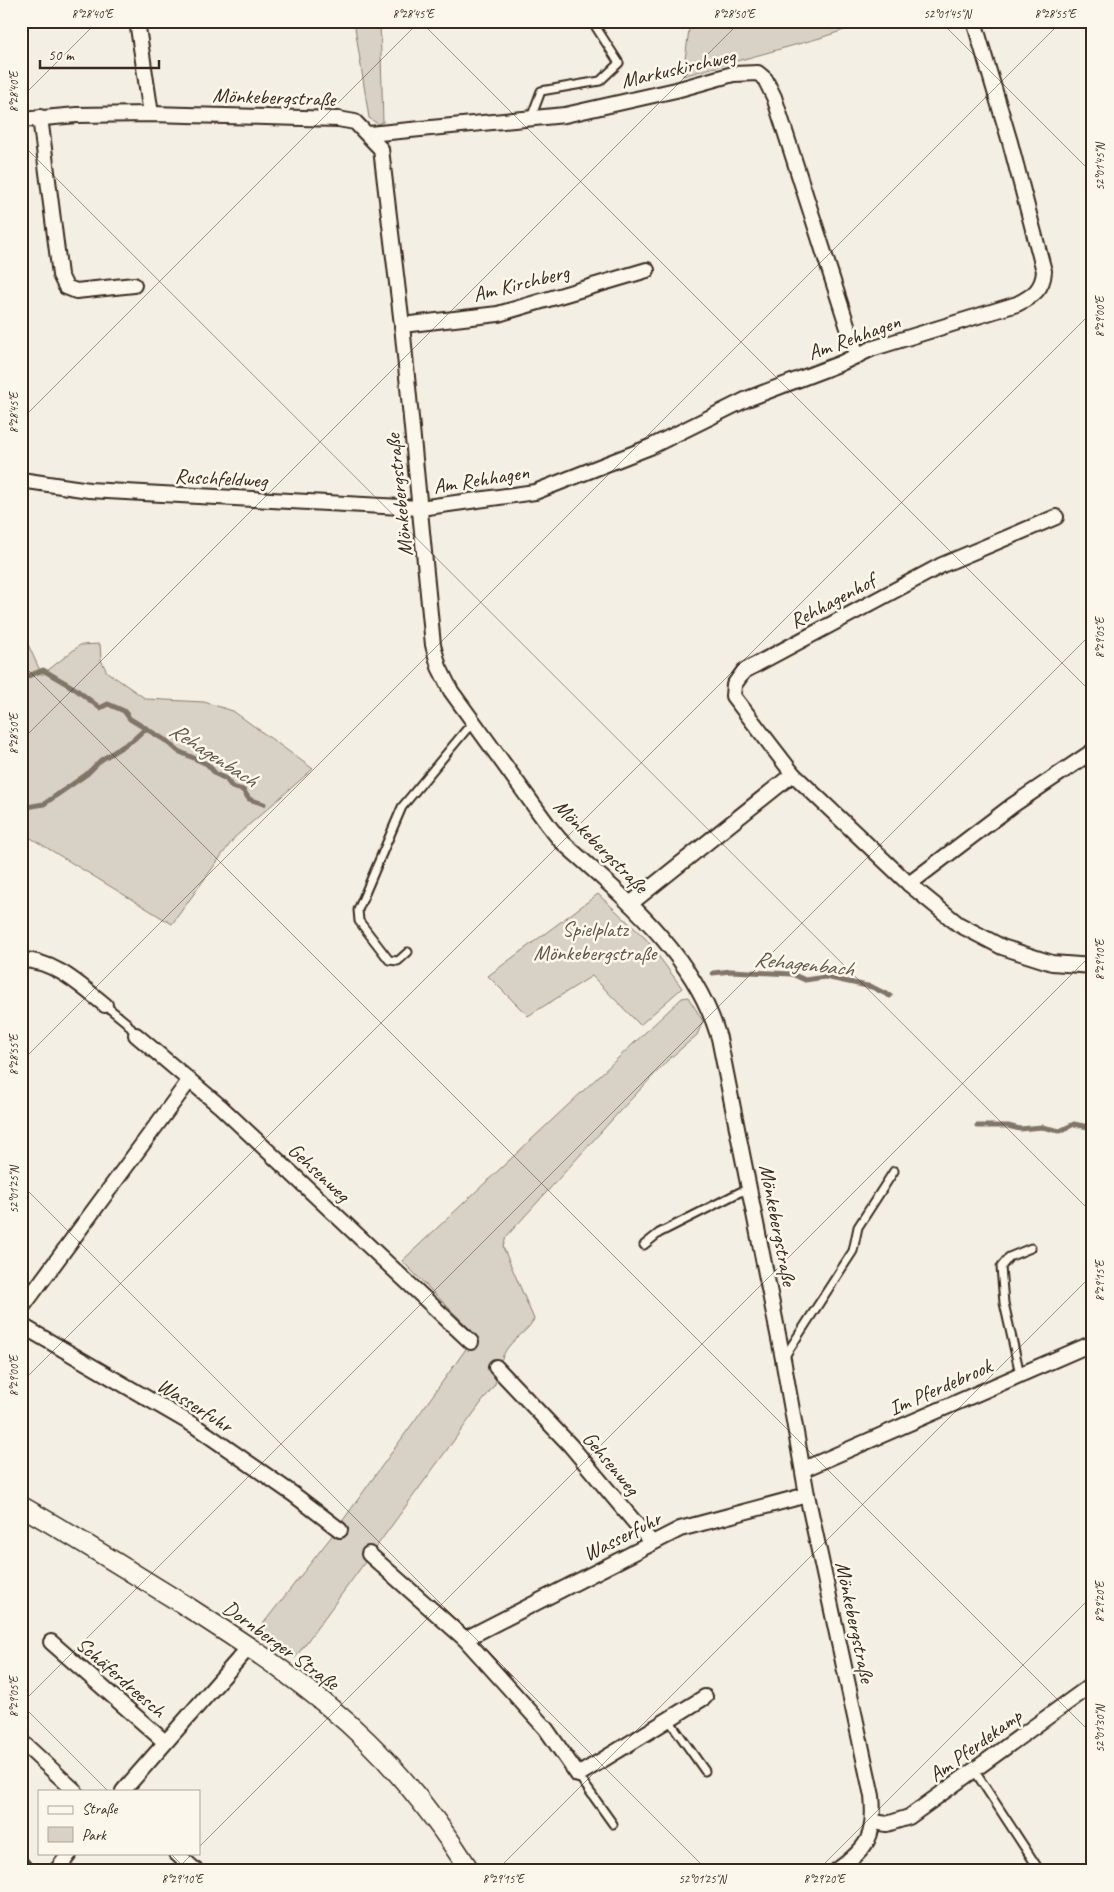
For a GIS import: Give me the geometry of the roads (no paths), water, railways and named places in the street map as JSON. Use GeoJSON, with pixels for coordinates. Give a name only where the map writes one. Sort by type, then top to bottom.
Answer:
{"type":"FeatureCollection","features":[{"type":"Feature","properties":{"kind":"main road","name":"Dornberger Straße"},"geometry":{"type":"LineString","coordinates":[[21,1506],[94,1548],[250,1646],[316,1696],[366,1740],[432,1813],[470,1871]]}},
{"type":"Feature","properties":{"kind":"street"},"geometry":{"type":"LineString","coordinates":[[137,21],[151,114]]}},
{"type":"Feature","properties":{"kind":"street","name":"Am Rehhagen"},"geometry":{"type":"LineString","coordinates":[[420,508],[535,492],[650,447],[747,399],[871,349],[998,312],[1032,296],[1042,286],[1044,271],[1010,142],[974,21]]}},
{"type":"Feature","properties":{"kind":"street","name":"Markuskirchweg"},"geometry":{"type":"LineString","coordinates":[[369,134],[565,115],[676,90],[733,74],[758,73],[765,79],[774,97],[857,356]]}},
{"type":"Feature","properties":{"kind":"street","name":"Mönkebergstraße"},"geometry":{"type":"LineString","coordinates":[[21,120],[40,117],[151,114],[338,119],[355,122],[369,134],[381,149],[402,325],[433,646],[439,667],[451,691],[474,724],[560,840],[654,927],[685,965],[713,1019],[724,1058],[804,1469],[807,1495],[872,1796],[874,1822],[870,1837],[861,1849],[836,1871]]}},
{"type":"Feature","properties":{"kind":"street"},"geometry":{"type":"LineString","coordinates":[[40,117],[60,275],[66,287],[76,291],[134,285]]}},
{"type":"Feature","properties":{"kind":"street","name":"Am Kirchberg"},"geometry":{"type":"LineString","coordinates":[[402,325],[498,314],[647,270]]}},
{"type":"Feature","properties":{"kind":"street","name":"Ruschfeldweg"},"geometry":{"type":"LineString","coordinates":[[21,480],[89,490],[420,508]]}},
{"type":"Feature","properties":{"kind":"street","name":"Rehhagenhof"},"geometry":{"type":"LineString","coordinates":[[1056,517],[942,565],[744,671],[734,685],[733,696],[793,774],[909,884],[958,924],[1002,947],[1052,963],[1093,966]]}},
{"type":"Feature","properties":{"kind":"street"},"geometry":{"type":"LineString","coordinates":[[909,884],[1013,806],[1093,751]]}},
{"type":"Feature","properties":{"kind":"street"},"geometry":{"type":"LineString","coordinates":[[630,904],[793,774]]}},
{"type":"Feature","properties":{"kind":"street"},"geometry":{"type":"LineString","coordinates":[[21,960],[32,960],[56,968],[105,1005]]}},
{"type":"Feature","properties":{"kind":"street","name":"Gehsenweg"},"geometry":{"type":"LineString","coordinates":[[136,1035],[221,1107],[471,1342]]}},
{"type":"Feature","properties":{"kind":"street"},"geometry":{"type":"LineString","coordinates":[[21,1309],[189,1081]]}},
{"type":"Feature","properties":{"kind":"street","name":"Wasserfuhr"},"geometry":{"type":"LineString","coordinates":[[21,1325],[195,1426],[293,1494],[340,1530]]}},
{"type":"Feature","properties":{"kind":"street","name":"Im Pferdebrook"},"geometry":{"type":"LineString","coordinates":[[804,1469],[1093,1343]]}},
{"type":"Feature","properties":{"kind":"street","name":"Gehsenweg"},"geometry":{"type":"LineString","coordinates":[[496,1367],[570,1445],[652,1543]]}},
{"type":"Feature","properties":{"kind":"street","name":"Wasserfuhr"},"geometry":{"type":"LineString","coordinates":[[466,1638],[680,1529],[807,1495]]}},
{"type":"Feature","properties":{"kind":"street"},"geometry":{"type":"LineString","coordinates":[[369,1554],[466,1638],[546,1729],[578,1775],[705,1697]]}},
{"type":"Feature","properties":{"kind":"street","name":"Schäferdreesch"},"geometry":{"type":"LineString","coordinates":[[51,1642],[165,1742]]}},
{"type":"Feature","properties":{"kind":"street","name":"Schäferdreesch"},"geometry":{"type":"LineString","coordinates":[[125,1790],[250,1646]]}},
{"type":"Feature","properties":{"kind":"street","name":"Am Pferdekamp"},"geometry":{"type":"LineString","coordinates":[[874,1822],[886,1824],[909,1817],[1093,1684]]}},
{"type":"Feature","properties":{"kind":"street"},"geometry":{"type":"LineString","coordinates":[[21,1741],[74,1790]]}},
{"type":"Feature","properties":{"kind":"street"},"geometry":{"type":"LineString","coordinates":[[56,1871],[69,1854]]}},
{"type":"Feature","properties":{"kind":"street"},"geometry":{"type":"LineString","coordinates":[[177,1854],[196,1871]]}},
{"type":"Feature","properties":{"kind":"street"},"geometry":{"type":"LineString","coordinates":[[21,1864],[27,1871]]}},
{"type":"Feature","properties":{"kind":"lane"},"geometry":{"type":"LineString","coordinates":[[531,118],[541,92],[600,82],[619,63],[592,21]]}},
{"type":"Feature","properties":{"kind":"lane"},"geometry":{"type":"LineString","coordinates":[[408,952],[398,961],[389,960],[359,921],[358,910],[402,806],[466,730],[474,724]]}},
{"type":"Feature","properties":{"kind":"lane"},"geometry":{"type":"LineString","coordinates":[[105,1005],[127,1023],[136,1035]]}},
{"type":"Feature","properties":{"kind":"lane"},"geometry":{"type":"LineString","coordinates":[[783,1359],[853,1251],[858,1227],[894,1171]]}},
{"type":"Feature","properties":{"kind":"lane"},"geometry":{"type":"LineString","coordinates":[[644,1245],[659,1233],[740,1192],[750,1190]]}},
{"type":"Feature","properties":{"kind":"lane"},"geometry":{"type":"LineString","coordinates":[[1020,1374],[1004,1303],[1001,1267],[1009,1257],[1031,1248]]}},
{"type":"Feature","properties":{"kind":"lane"},"geometry":{"type":"LineString","coordinates":[[669,1720],[705,1771]]}},
{"type":"Feature","properties":{"kind":"lane"},"geometry":{"type":"LineString","coordinates":[[974,1770],[1040,1871]]}},
{"type":"Feature","properties":{"kind":"lane"},"geometry":{"type":"LineString","coordinates":[[578,1775],[613,1824]]}},
{"type":"Feature","properties":{"kind":"waterway","name":"Rehagenbach"},"geometry":{"type":"LineString","coordinates":[[21,679],[43,670],[74,688],[100,708],[108,704],[124,711],[130,719],[168,742],[178,751],[207,764],[216,774],[226,779],[232,787],[243,790],[249,799],[264,804]]}},
{"type":"Feature","properties":{"kind":"waterway","name":"Rehagenbach"},"geometry":{"type":"LineString","coordinates":[[21,808],[44,804],[87,774],[101,760],[133,740],[146,728]]}},
{"type":"Feature","properties":{"kind":"waterway","name":"Rehagenbach"},"geometry":{"type":"LineString","coordinates":[[713,973],[731,971],[792,974],[805,980],[825,977],[872,987],[890,996]]}},
{"type":"Feature","properties":{"kind":"waterway","name":"Rehagenbach"},"geometry":{"type":"LineString","coordinates":[[977,1126],[1008,1126],[1020,1129],[1042,1127],[1060,1131],[1074,1124],[1093,1128]]}},
{"type":"Feature","properties":{"kind":"park label","name":"Spielplatz Mönkebergstraße"},"geometry":{"type":"Point","coordinates":[595,941]}}]}
